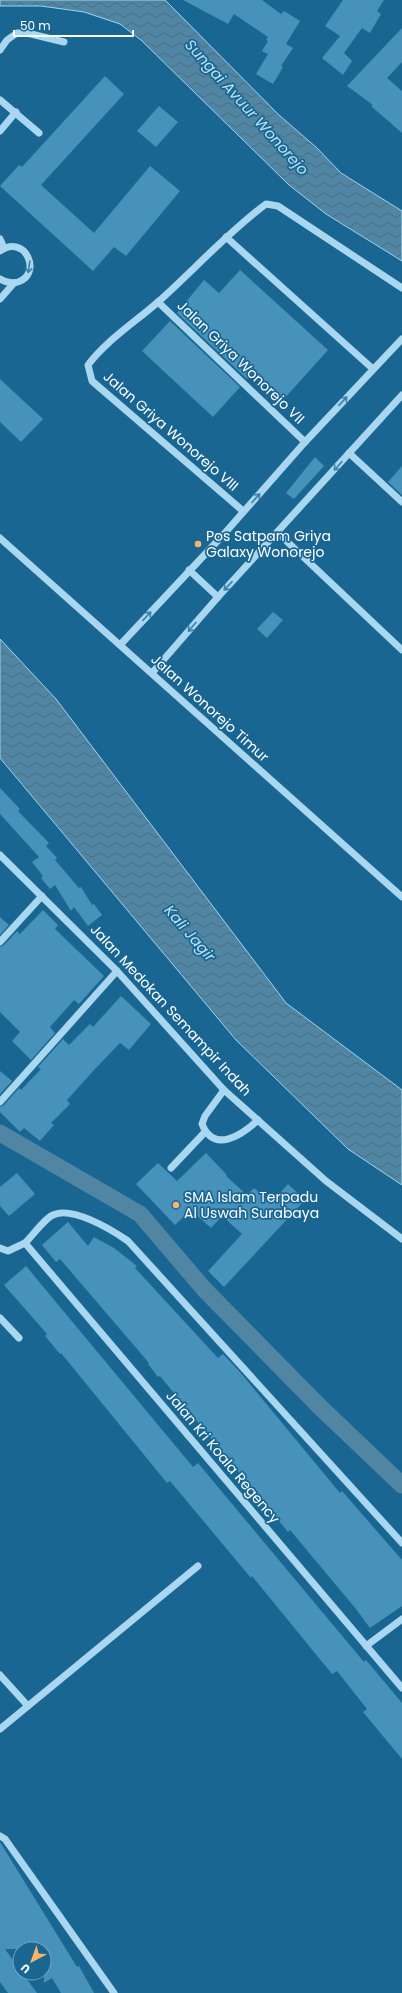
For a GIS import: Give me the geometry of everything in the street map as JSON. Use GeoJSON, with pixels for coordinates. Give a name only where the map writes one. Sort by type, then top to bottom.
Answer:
{"type":"FeatureCollection","features":[{"type":"Feature","properties":{"kind":"street"},"geometry":{"type":"LineString","coordinates":[[0,50],[7,40],[17,33],[27,33],[64,42]]}},
{"type":"Feature","properties":{"kind":"street"},"geometry":{"type":"LineString","coordinates":[[0,100],[39,133]]}},
{"type":"Feature","properties":{"kind":"street"},"geometry":{"type":"LineString","coordinates":[[0,131],[16,112]]}},
{"type":"Feature","properties":{"kind":"street"},"geometry":{"type":"LineString","coordinates":[[158,302],[226,237],[266,204],[278,206],[402,288]]}},
{"type":"Feature","properties":{"kind":"street"},"geometry":{"type":"LineString","coordinates":[[226,237],[373,369]]}},
{"type":"Feature","properties":{"kind":"street"},"geometry":{"type":"LineString","coordinates":[[0,239],[2,250],[12,246],[20,248],[26,253],[30,260],[30,268],[27,275],[21,281],[7,283],[0,279]]}},
{"type":"Feature","properties":{"kind":"street"},"geometry":{"type":"LineString","coordinates":[[0,299],[14,283]]}},
{"type":"Feature","properties":{"kind":"street","name":"Jalan Griya Wonorejo VIII"},"geometry":{"type":"LineString","coordinates":[[158,302],[98,351],[88,365],[92,381],[243,512]]}},
{"type":"Feature","properties":{"kind":"street","name":"Jalan Griya Wonorejo VII"},"geometry":{"type":"LineString","coordinates":[[158,302],[305,442]]}},
{"type":"Feature","properties":{"kind":"street"},"geometry":{"type":"LineString","coordinates":[[120,645],[243,512],[305,442],[402,339]]}},
{"type":"Feature","properties":{"kind":"street"},"geometry":{"type":"LineString","coordinates":[[152,673],[218,597],[278,533],[402,395]]}},
{"type":"Feature","properties":{"kind":"street"},"geometry":{"type":"LineString","coordinates":[[349,453],[402,502]]}},
{"type":"Feature","properties":{"kind":"street"},"geometry":{"type":"LineString","coordinates":[[278,533],[402,650]]}},
{"type":"Feature","properties":{"kind":"street","name":"Jalan Wonorejo Timur"},"geometry":{"type":"LineString","coordinates":[[0,538],[402,897]]}},
{"type":"Feature","properties":{"kind":"street"},"geometry":{"type":"LineString","coordinates":[[190,570],[218,597]]}},
{"type":"Feature","properties":{"kind":"street","name":"Jalan Medokan Semampir Indah"},"geometry":{"type":"LineString","coordinates":[[0,855],[118,971],[224,1090],[326,1181],[402,1238]]}},
{"type":"Feature","properties":{"kind":"street"},"geometry":{"type":"LineString","coordinates":[[0,942],[42,896]]}},
{"type":"Feature","properties":{"kind":"street"},"geometry":{"type":"LineString","coordinates":[[0,1102],[118,971]]}},
{"type":"Feature","properties":{"kind":"street"},"geometry":{"type":"LineString","coordinates":[[224,1090],[204,1116],[202,1124],[205,1132],[214,1139],[230,1139],[239,1135],[258,1120]]}},
{"type":"Feature","properties":{"kind":"street"},"geometry":{"type":"LineString","coordinates":[[171,1168],[205,1132]]}},
{"type":"Feature","properties":{"kind":"street"},"geometry":{"type":"LineString","coordinates":[[0,1248],[8,1251],[26,1243],[50,1216],[63,1212],[91,1220],[110,1228],[128,1241],[402,1543]]}},
{"type":"Feature","properties":{"kind":"street","name":"Jalan Kri Koala Regency"},"geometry":{"type":"LineString","coordinates":[[26,1243],[402,1688]]}},
{"type":"Feature","properties":{"kind":"street"},"geometry":{"type":"LineString","coordinates":[[0,1318],[19,1338]]}},
{"type":"Feature","properties":{"kind":"street"},"geometry":{"type":"LineString","coordinates":[[0,1729],[198,1566]]}},
{"type":"Feature","properties":{"kind":"street"},"geometry":{"type":"LineString","coordinates":[[366,1646],[402,1619]]}},
{"type":"Feature","properties":{"kind":"street"},"geometry":{"type":"LineString","coordinates":[[0,1675],[28,1706]]}},
{"type":"Feature","properties":{"kind":"street"},"geometry":{"type":"LineString","coordinates":[[0,1836],[5,1839],[114,1993]]}},
{"type":"Feature","properties":{"kind":"water","name":"Sungai Avuur Wonorejo"},"geometry":{"type":"Polygon","coordinates":[[[0,0],[165,0],[279,115],[317,148],[341,173],[402,211],[402,261],[326,214],[289,185],[141,40],[120,24],[84,12],[41,6],[0,6],[0,0]]]}},
{"type":"Feature","properties":{"kind":"water","name":"Kali Jagir"},"geometry":{"type":"Polygon","coordinates":[[[0,639],[56,699],[286,1003],[402,1090],[402,1185],[348,1149],[236,1040],[0,758],[0,639]]]}},
{"type":"Feature","properties":{"kind":"building"},"geometry":{"type":"Polygon","coordinates":[[[183,0],[262,0],[281,14],[284,11],[300,21],[286,44],[293,48],[281,66],[283,67],[273,84],[256,74],[268,54],[262,51],[268,41],[266,40],[268,37],[234,14],[228,24],[183,0]]]}},
{"type":"Feature","properties":{"kind":"building"},"geometry":{"type":"Polygon","coordinates":[[[343,0],[384,0],[377,11],[381,14],[370,33],[362,28],[344,53],[352,61],[343,75],[322,58],[340,36],[325,26],[343,0]]]}},
{"type":"Feature","properties":{"kind":"building"},"geometry":{"type":"Polygon","coordinates":[[[402,28],[402,62],[387,78],[402,91],[402,133],[371,106],[373,105],[347,86],[402,28]]]}},
{"type":"Feature","properties":{"kind":"building"},"geometry":{"type":"Polygon","coordinates":[[[105,76],[124,94],[41,185],[94,233],[150,166],[180,191],[126,256],[114,247],[93,271],[0,186],[19,165],[22,167],[105,76]]]}},
{"type":"Feature","properties":{"kind":"building"},"geometry":{"type":"Polygon","coordinates":[[[159,106],[178,122],[156,147],[137,131],[159,106]]]}},
{"type":"Feature","properties":{"kind":"building"},"geometry":{"type":"Polygon","coordinates":[[[240,270],[328,350],[283,400],[252,373],[247,379],[177,313],[204,280],[219,293],[240,270]]]}},
{"type":"Feature","properties":{"kind":"building"},"geometry":{"type":"Polygon","coordinates":[[[170,321],[240,387],[213,417],[142,351],[170,321]]]}},
{"type":"Feature","properties":{"kind":"building"},"geometry":{"type":"Polygon","coordinates":[[[0,379],[43,419],[21,442],[0,422],[0,379]]]}},
{"type":"Feature","properties":{"kind":"building"},"geometry":{"type":"Polygon","coordinates":[[[315,457],[324,466],[294,499],[286,493],[315,457]]]}},
{"type":"Feature","properties":{"kind":"building"},"geometry":{"type":"Polygon","coordinates":[[[402,466],[402,495],[388,482],[402,466]]]}},
{"type":"Feature","properties":{"kind":"building"},"geometry":{"type":"Polygon","coordinates":[[[273,612],[283,620],[267,638],[257,629],[273,612]]]}},
{"type":"Feature","properties":{"kind":"building"},"geometry":{"type":"Polygon","coordinates":[[[0,788],[20,809],[18,811],[49,843],[46,846],[57,858],[55,860],[79,888],[81,887],[92,905],[94,904],[102,915],[88,926],[74,907],[71,911],[55,885],[50,889],[41,878],[43,876],[32,862],[39,857],[0,814],[0,788]]]}},
{"type":"Feature","properties":{"kind":"building"},"geometry":{"type":"Polygon","coordinates":[[[43,910],[58,925],[55,929],[104,976],[79,1004],[74,1000],[50,1027],[55,1033],[31,1060],[12,1041],[20,1032],[0,1012],[0,947],[4,945],[17,931],[20,934],[43,910]]]}},
{"type":"Feature","properties":{"kind":"building"},"geometry":{"type":"Polygon","coordinates":[[[0,917],[9,925],[0,935],[0,917]]]}},
{"type":"Feature","properties":{"kind":"building"},"geometry":{"type":"Polygon","coordinates":[[[121,996],[151,1024],[129,1050],[120,1043],[95,1069],[67,1100],[70,1104],[51,1123],[54,1125],[40,1141],[24,1128],[20,1132],[0,1112],[0,1107],[4,1105],[19,1088],[21,1090],[41,1069],[38,1067],[63,1039],[69,1045],[90,1024],[93,1027],[121,996]]]}},
{"type":"Feature","properties":{"kind":"building"},"geometry":{"type":"Polygon","coordinates":[[[0,1071],[12,1081],[0,1094],[0,1071]]]}},
{"type":"Feature","properties":{"kind":"building"},"geometry":{"type":"Polygon","coordinates":[[[206,1153],[227,1175],[226,1176],[247,1195],[254,1188],[271,1203],[288,1184],[305,1200],[224,1287],[208,1271],[242,1234],[222,1216],[211,1228],[191,1210],[175,1225],[136,1184],[158,1163],[177,1181],[206,1153]]]}},
{"type":"Feature","properties":{"kind":"building"},"geometry":{"type":"Polygon","coordinates":[[[17,1173],[35,1194],[9,1216],[0,1206],[0,1187],[17,1173]]]}},
{"type":"Feature","properties":{"kind":"building"},"geometry":{"type":"Polygon","coordinates":[[[68,1222],[88,1246],[94,1237],[114,1248],[137,1266],[135,1268],[218,1358],[223,1354],[240,1372],[340,1493],[342,1491],[402,1560],[402,1606],[370,1628],[290,1530],[288,1532],[160,1376],[158,1377],[148,1364],[149,1363],[60,1259],[56,1262],[42,1245],[68,1222]]]}},
{"type":"Feature","properties":{"kind":"building"},"geometry":{"type":"Polygon","coordinates":[[[26,1266],[193,1467],[198,1463],[364,1662],[366,1660],[402,1703],[402,1759],[363,1712],[367,1709],[337,1671],[332,1674],[252,1576],[251,1578],[170,1481],[167,1483],[61,1353],[60,1354],[45,1336],[47,1334],[4,1285],[26,1266]]]}},
{"type":"Feature","properties":{"kind":"building"},"geometry":{"type":"Polygon","coordinates":[[[0,1842],[77,1967],[79,1966],[94,1993],[61,1993],[52,1978],[52,1941],[12,1941],[12,1949],[5,1949],[12,1959],[12,1981],[28,1981],[37,1993],[8,1993],[0,1982],[0,1842]]]}},
{"type":"Feature","properties":{"kind":"waterway"},"geometry":{"type":"LineString","coordinates":[[0,1133],[140,1214],[204,1289],[319,1406],[402,1485]]}},
{"type":"Feature","properties":{"kind":"place","name":"Pos Satpam Griya Galaxy Wonorejo"},"geometry":{"type":"Point","coordinates":[198,544]}},
{"type":"Feature","properties":{"kind":"place","name":"SMA Islam Terpadu Al Uswah Surabaya"},"geometry":{"type":"Point","coordinates":[176,1205]}}]}
